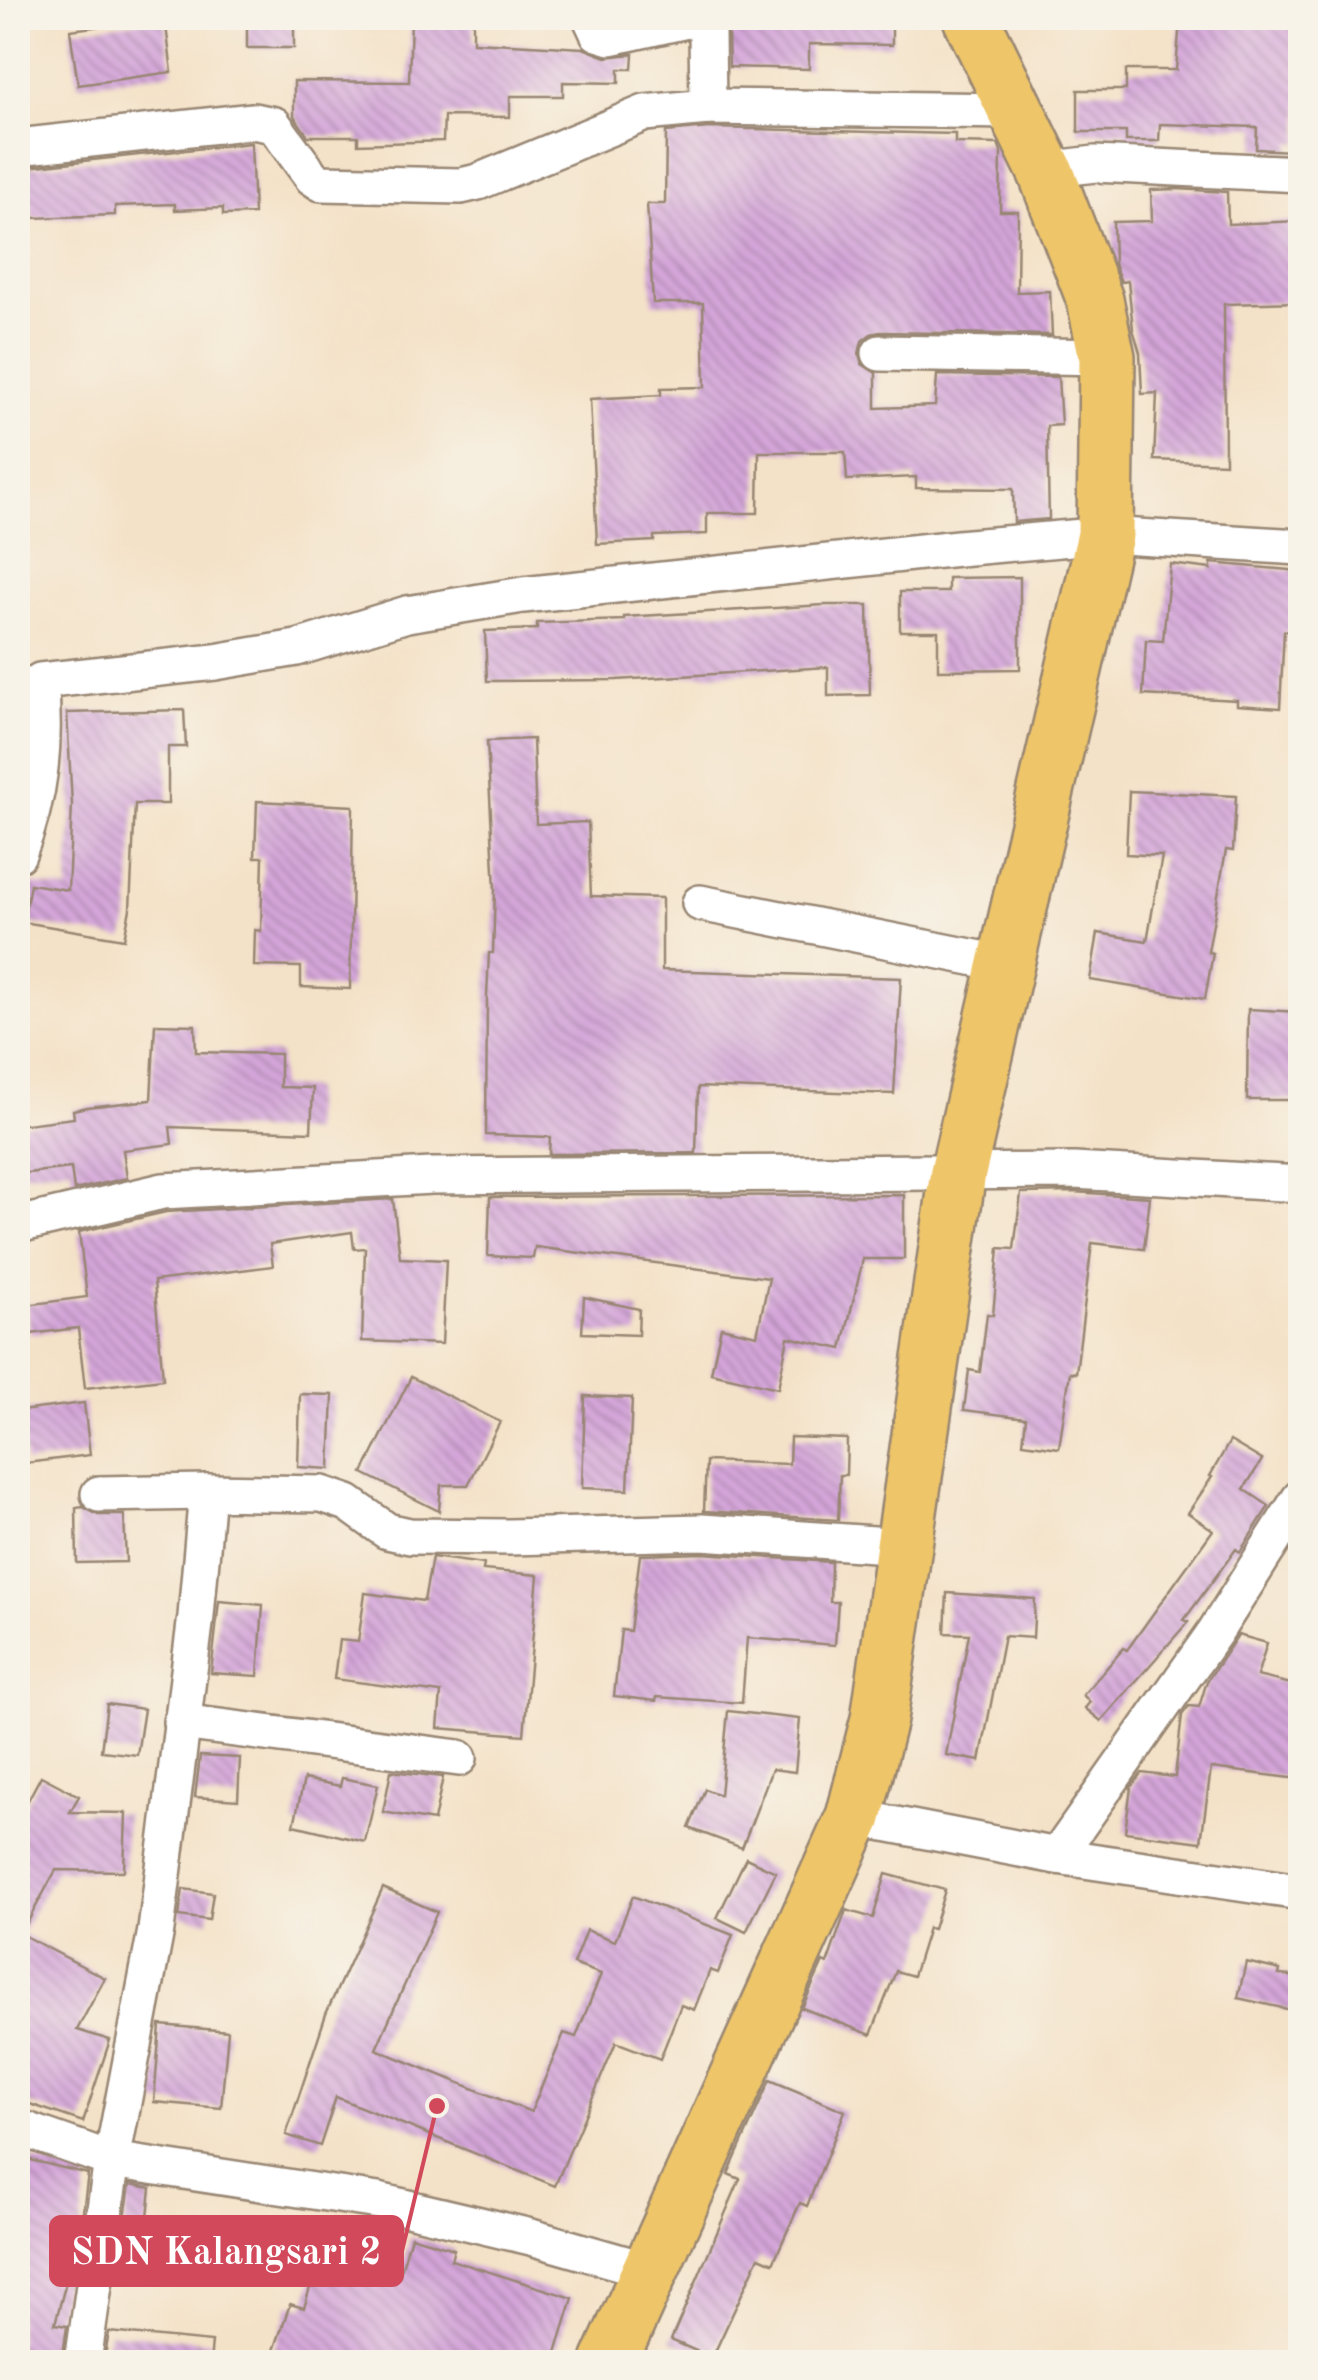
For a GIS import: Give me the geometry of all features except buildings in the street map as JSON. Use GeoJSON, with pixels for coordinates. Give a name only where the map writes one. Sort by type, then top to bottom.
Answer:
{"type":"FeatureCollection","features":[{"type":"Feature","properties":{"kind":"main road"},"geometry":{"type":"LineString","coordinates":[[609,2362],[854,1817],[879,1719],[958,1172],[1106,535],[1107,357],[1095,300],[1045,170],[971,18]]}},
{"type":"Feature","properties":{"kind":"street"},"geometry":{"type":"LineString","coordinates":[[591,18],[598,34],[611,37],[692,19],[702,22],[707,32],[708,107]]}},
{"type":"Feature","properties":{"kind":"street"},"geometry":{"type":"LineString","coordinates":[[18,147],[254,121],[274,125],[312,178],[321,184],[445,188],[478,182],[645,113],[708,107],[1014,111]]}},
{"type":"Feature","properties":{"kind":"street"},"geometry":{"type":"LineString","coordinates":[[1045,170],[1095,164],[1300,174]]}},
{"type":"Feature","properties":{"kind":"street"},"geometry":{"type":"LineString","coordinates":[[880,353],[1107,357]]}},
{"type":"Feature","properties":{"kind":"street"},"geometry":{"type":"LineString","coordinates":[[18,854],[42,768],[40,681],[281,651],[407,614],[523,595],[1106,535],[1300,547]]}},
{"type":"Feature","properties":{"kind":"street"},"geometry":{"type":"LineString","coordinates":[[700,904],[1006,964]]}},
{"type":"Feature","properties":{"kind":"street"},"geometry":{"type":"LineString","coordinates":[[18,1225],[125,1198],[229,1186],[432,1176],[1074,1171],[1300,1184]]}},
{"type":"Feature","properties":{"kind":"street"},"geometry":{"type":"LineString","coordinates":[[83,2362],[112,2160],[152,1960],[196,1616],[206,1492]]}},
{"type":"Feature","properties":{"kind":"street"},"geometry":{"type":"LineString","coordinates":[[99,1494],[322,1494],[348,1503],[387,1531],[410,1536],[702,1532],[903,1546]]}},
{"type":"Feature","properties":{"kind":"street"},"geometry":{"type":"LineString","coordinates":[[1057,1856],[1215,1632],[1300,1498]]}},
{"type":"Feature","properties":{"kind":"street"},"geometry":{"type":"LineString","coordinates":[[181,1722],[459,1758]]}},
{"type":"Feature","properties":{"kind":"street"},"geometry":{"type":"LineString","coordinates":[[854,1817],[1057,1856],[1300,1892]]}},
{"type":"Feature","properties":{"kind":"street"},"geometry":{"type":"LineString","coordinates":[[18,2127],[112,2160],[378,2200],[650,2271]]}},
{"type":"Feature","properties":{"kind":"place","name":"SDN Kalangsari 2"},"geometry":{"type":"Point","coordinates":[437,2106]}}]}
